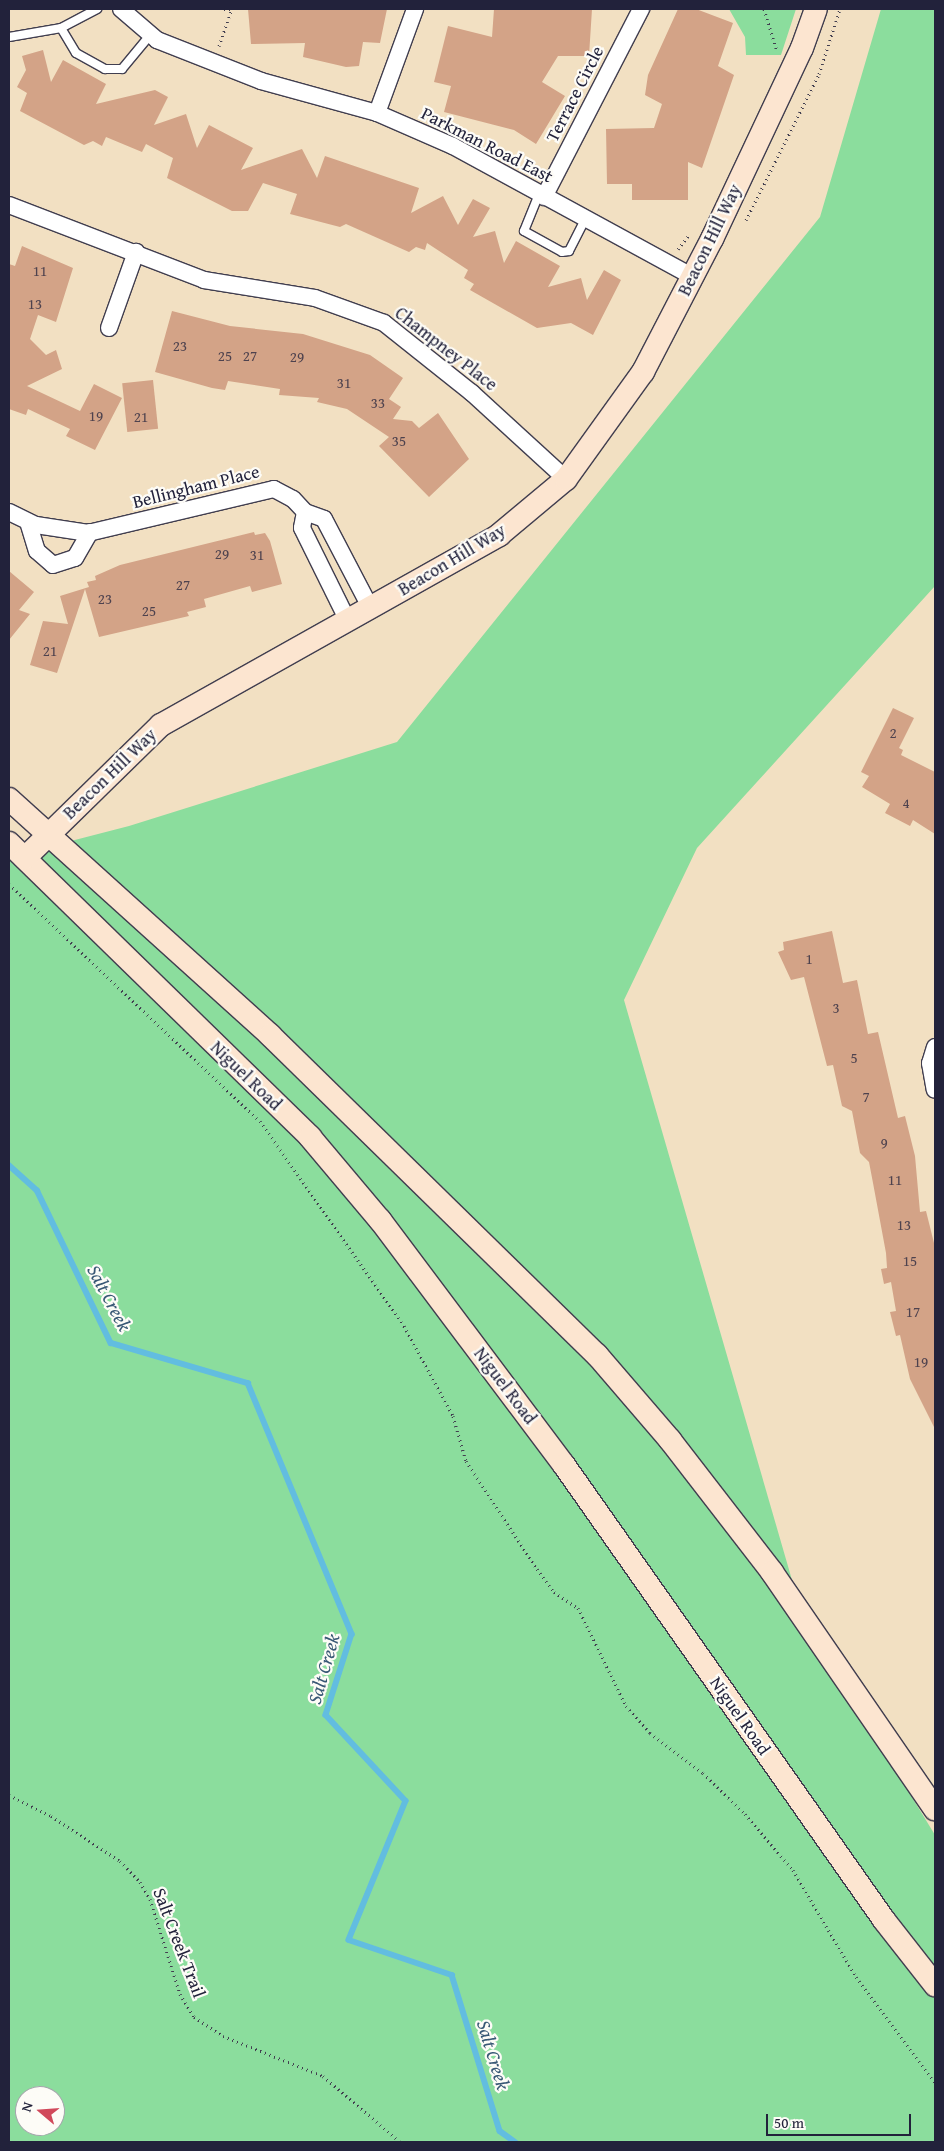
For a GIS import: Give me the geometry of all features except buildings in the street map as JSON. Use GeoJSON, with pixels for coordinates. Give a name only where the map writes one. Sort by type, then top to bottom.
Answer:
{"type":"FeatureCollection","features":[{"type":"Feature","properties":{"kind":"main road","name":"Beacon Hill Way"},"geometry":{"type":"LineString","coordinates":[[17,850],[50,834],[77,803],[161,725],[499,535],[566,479],[643,372],[693,277],[798,56],[816,9]]}},
{"type":"Feature","properties":{"kind":"main road"},"geometry":{"type":"LineString","coordinates":[[9,798],[418,1176],[597,1354],[670,1440],[772,1572],[935,1809]]}},
{"type":"Feature","properties":{"kind":"main road","name":"Niguel Road"},"geometry":{"type":"LineString","coordinates":[[17,850],[310,1137],[380,1220],[564,1465],[884,1920],[935,1985]]}},
{"type":"Feature","properties":{"kind":"street","name":"Parkman Road East"},"geometry":{"type":"LineString","coordinates":[[121,9],[151,34],[210,61],[262,81],[377,113],[453,146],[693,277]]}},
{"type":"Feature","properties":{"kind":"street"},"geometry":{"type":"LineString","coordinates":[[377,113],[415,9]]}},
{"type":"Feature","properties":{"kind":"street","name":"Terrace Circle"},"geometry":{"type":"LineString","coordinates":[[542,196],[641,9]]}},
{"type":"Feature","properties":{"kind":"street","name":"Champney Place"},"geometry":{"type":"LineString","coordinates":[[9,205],[136,252],[204,280],[315,298],[384,323],[472,393],[566,479]]}},
{"type":"Feature","properties":{"kind":"street"},"geometry":{"type":"LineString","coordinates":[[109,328],[136,252]]}},
{"type":"Feature","properties":{"kind":"street","name":"Bellingham Place"},"geometry":{"type":"LineString","coordinates":[[9,512],[28,522],[90,532],[274,488],[294,499],[305,512],[324,519],[371,608]]}},
{"type":"Feature","properties":{"kind":"street"},"geometry":{"type":"LineString","coordinates":[[305,512],[302,528],[348,621]]}},
{"type":"Feature","properties":{"kind":"street"},"geometry":{"type":"LineString","coordinates":[[28,522],[37,551],[53,565],[75,558],[90,532]]}},
{"type":"Feature","properties":{"kind":"street"},"geometry":{"type":"LineString","coordinates":[[935,1047],[930,1063],[935,1090]]}},
{"type":"Feature","properties":{"kind":"lane"},"geometry":{"type":"LineString","coordinates":[[9,37],[61,28],[97,9]]}},
{"type":"Feature","properties":{"kind":"lane"},"geometry":{"type":"LineString","coordinates":[[61,28],[76,53],[105,69],[122,69],[151,34]]}},
{"type":"Feature","properties":{"kind":"lane"},"geometry":{"type":"LineString","coordinates":[[542,196],[524,231],[562,252],[569,251],[585,218]]}},
{"type":"Feature","properties":{"kind":"path"},"geometry":{"type":"LineString","coordinates":[[210,61],[232,9],[224,9]]}},
{"type":"Feature","properties":{"kind":"path"},"geometry":{"type":"LineString","coordinates":[[764,9],[778,60]]}},
{"type":"Feature","properties":{"kind":"path"},"geometry":{"type":"LineString","coordinates":[[741,229],[819,74],[840,9]]}},
{"type":"Feature","properties":{"kind":"path"},"geometry":{"type":"LineString","coordinates":[[9,884],[260,1121],[404,1326],[453,1416],[466,1461],[554,1592],[578,1608],[626,1706],[650,1733],[703,1773],[745,1814],[794,1870],[856,1977],[935,2083]]}},
{"type":"Feature","properties":{"kind":"path","name":"Salt Creek Trail"},"geometry":{"type":"LineString","coordinates":[[9,1795],[97,1846],[140,1882],[150,1899],[180,1994],[194,2017],[223,2036],[322,2076],[400,2142]]}},
{"type":"Feature","properties":{"kind":"green space"},"geometry":{"type":"Polygon","coordinates":[[[729,9],[796,9],[781,55],[746,55],[745,37],[729,9]]]}},
{"type":"Feature","properties":{"kind":"green space"},"geometry":{"type":"Polygon","coordinates":[[[881,9],[935,9],[935,586],[697,848],[624,1000],[803,1618],[935,1835],[935,2142],[9,2142],[9,857],[129,826],[397,742],[820,217],[881,9]]]}},
{"type":"Feature","properties":{"kind":"waterway","name":"Salt Creek"},"geometry":{"type":"LineString","coordinates":[[9,1165],[37,1190],[111,1343],[248,1383],[352,1634],[326,1715],[406,1801],[349,1940],[452,1975],[500,2131],[515,2142]]}}]}
